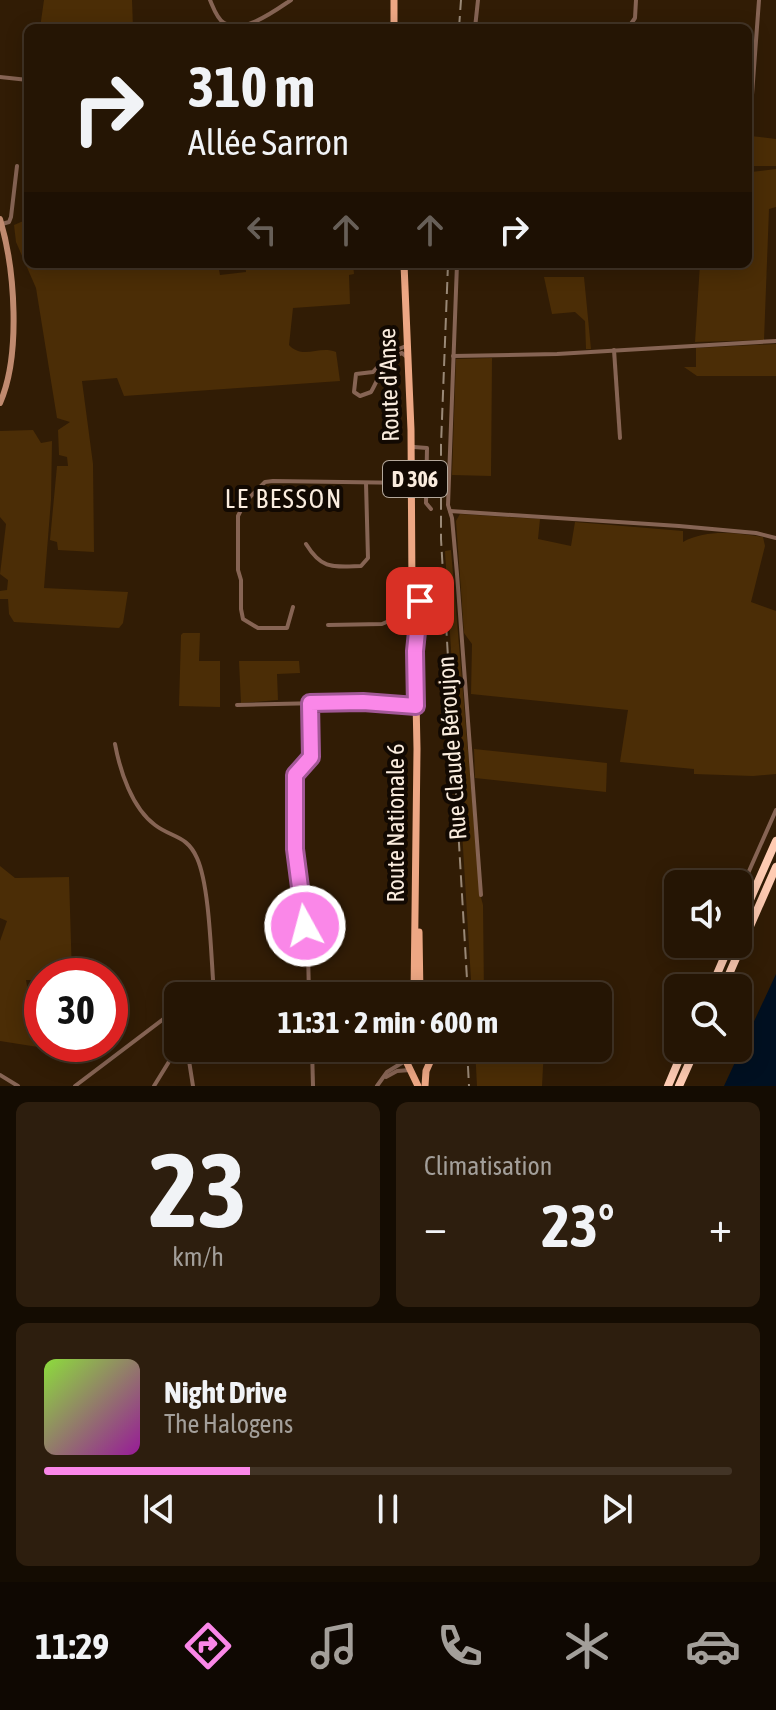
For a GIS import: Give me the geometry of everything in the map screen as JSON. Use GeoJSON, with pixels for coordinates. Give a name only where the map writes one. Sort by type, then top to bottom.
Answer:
{"type":"FeatureCollection","features":[{"type":"Feature","properties":{"kind":"highway"},"geometry":{"type":"LineString","coordinates":[[752,895],[776,841]]}},
{"type":"Feature","properties":{"kind":"highway"},"geometry":{"type":"LineString","coordinates":[[729,974],[776,867]]}},
{"type":"Feature","properties":{"kind":"highway"},"geometry":{"type":"LineString","coordinates":[[668,1086],[678,1062]]}},
{"type":"Feature","properties":{"kind":"highway"},"geometry":{"type":"LineString","coordinates":[[679,1086],[690,1062]]}},
{"type":"Feature","properties":{"kind":"main road"},"geometry":{"type":"LineString","coordinates":[[391,0],[391,24]]}},
{"type":"Feature","properties":{"kind":"main road"},"geometry":{"type":"LineString","coordinates":[[0,403],[9,372],[12,302],[1,221]]}},
{"type":"Feature","properties":{"kind":"main road","name":"Route d'Anse"},"geometry":{"type":"LineString","coordinates":[[406,268],[414,601]]}},
{"type":"Feature","properties":{"kind":"main road","name":"Route d'Anse"},"geometry":{"type":"LineString","coordinates":[[406,268],[414,447],[414,601]]}},
{"type":"Feature","properties":{"kind":"main road"},"geometry":{"type":"LineString","coordinates":[[414,601],[424,603],[427,610],[425,618],[415,622],[405,614],[405,607],[414,601]]}},
{"type":"Feature","properties":{"kind":"main road","name":"Route Nationale 6"},"geometry":{"type":"LineString","coordinates":[[414,982],[415,622]]}},
{"type":"Feature","properties":{"kind":"main road"},"geometry":{"type":"LineString","coordinates":[[416,838],[417,982]]}},
{"type":"Feature","properties":{"kind":"main road"},"geometry":{"type":"LineString","coordinates":[[407,1062],[418,1086]]}},
{"type":"Feature","properties":{"kind":"main road"},"geometry":{"type":"LineString","coordinates":[[425,1086],[430,1062]]}},
{"type":"Feature","properties":{"kind":"main road"},"geometry":{"type":"LineString","coordinates":[[412,1072],[426,1071]]}},
{"type":"Feature","properties":{"kind":"street"},"geometry":{"type":"LineString","coordinates":[[210,0],[224,24]]}},
{"type":"Feature","properties":{"kind":"street"},"geometry":{"type":"LineString","coordinates":[[245,24],[257,22],[291,0]]}},
{"type":"Feature","properties":{"kind":"street"},"geometry":{"type":"LineString","coordinates":[[475,24],[478,0]]}},
{"type":"Feature","properties":{"kind":"street"},"geometry":{"type":"LineString","coordinates":[[631,24],[635,18],[636,0]]}},
{"type":"Feature","properties":{"kind":"street"},"geometry":{"type":"LineString","coordinates":[[752,95],[759,0]]}},
{"type":"Feature","properties":{"kind":"street"},"geometry":{"type":"LineString","coordinates":[[0,77],[24,80]]}},
{"type":"Feature","properties":{"kind":"street"},"geometry":{"type":"LineString","coordinates":[[1,221],[9,222],[11,217],[17,166]]}},
{"type":"Feature","properties":{"kind":"street","name":"Rue Claude Béroujon"},"geometry":{"type":"LineString","coordinates":[[457,268],[450,511],[469,716],[481,895]]}},
{"type":"Feature","properties":{"kind":"street"},"geometry":{"type":"LineString","coordinates":[[453,356],[776,341]]}},
{"type":"Feature","properties":{"kind":"street"},"geometry":{"type":"LineString","coordinates":[[408,344],[391,352],[373,372],[356,374],[354,392],[360,396],[371,392],[383,368],[397,353],[406,355],[409,360]]}},
{"type":"Feature","properties":{"kind":"street"},"geometry":{"type":"LineString","coordinates":[[614,350],[620,438]]}},
{"type":"Feature","properties":{"kind":"street"},"geometry":{"type":"LineString","coordinates":[[414,447],[427,448],[426,503],[431,509]]}},
{"type":"Feature","properties":{"kind":"street"},"geometry":{"type":"LineString","coordinates":[[293,607],[287,628],[258,628],[243,619],[238,570],[240,509],[265,482],[411,483]]}},
{"type":"Feature","properties":{"kind":"street"},"geometry":{"type":"LineString","coordinates":[[306,544],[316,560],[324,565],[361,566],[365,563],[368,558],[366,483]]}},
{"type":"Feature","properties":{"kind":"street"},"geometry":{"type":"LineString","coordinates":[[450,511],[679,526],[756,533],[776,538]]}},
{"type":"Feature","properties":{"kind":"street"},"geometry":{"type":"LineString","coordinates":[[328,625],[382,624],[405,614]]}},
{"type":"Feature","properties":{"kind":"street"},"geometry":{"type":"LineString","coordinates":[[237,705],[363,702],[416,706]]}},
{"type":"Feature","properties":{"kind":"street"},"geometry":{"type":"LineString","coordinates":[[309,982],[295,849],[295,775],[311,757],[310,703]]}},
{"type":"Feature","properties":{"kind":"street"},"geometry":{"type":"LineString","coordinates":[[115,744],[131,793],[146,817],[158,828],[180,836],[197,857],[203,880],[213,982]]}},
{"type":"Feature","properties":{"kind":"street"},"geometry":{"type":"LineString","coordinates":[[749,870],[776,810]]}},
{"type":"Feature","properties":{"kind":"street"},"geometry":{"type":"LineString","coordinates":[[75,1086],[164,1019]]}},
{"type":"Feature","properties":{"kind":"street"},"geometry":{"type":"LineString","coordinates":[[154,1086],[169,1062]]}},
{"type":"Feature","properties":{"kind":"street"},"geometry":{"type":"LineString","coordinates":[[189,1062],[193,1086]]}},
{"type":"Feature","properties":{"kind":"street"},"geometry":{"type":"LineString","coordinates":[[312,1062],[313,1086]]}},
{"type":"Feature","properties":{"kind":"street"},"geometry":{"type":"LineString","coordinates":[[379,1084],[387,1072],[404,1062]]}},
{"type":"Feature","properties":{"kind":"street"},"geometry":{"type":"LineString","coordinates":[[379,1084],[393,1072],[412,1072]]}},
{"type":"Feature","properties":{"kind":"street"},"geometry":{"type":"LineString","coordinates":[[0,1075],[18,1086]]}},
{"type":"Feature","properties":{"kind":"shaded area"},"geometry":{"type":"Polygon","coordinates":[[[44,0],[132,0],[133,24],[41,24],[44,0]]]}},
{"type":"Feature","properties":{"kind":"shaded area"},"geometry":{"type":"Polygon","coordinates":[[[752,136],[776,139],[776,166],[752,166],[752,136]]]}},
{"type":"Feature","properties":{"kind":"shaded area"},"geometry":{"type":"Polygon","coordinates":[[[776,169],[776,207],[769,209],[764,340],[695,342],[700,268],[752,268],[752,172],[776,169]]]}},
{"type":"Feature","properties":{"kind":"shaded area"},"geometry":{"type":"Polygon","coordinates":[[[24,221],[24,260],[16,242],[14,225],[24,221]]]}},
{"type":"Feature","properties":{"kind":"shaded area"},"geometry":{"type":"Polygon","coordinates":[[[27,268],[219,268],[220,275],[246,272],[246,268],[353,268],[354,274],[349,275],[350,304],[293,308],[289,345],[306,352],[336,352],[340,381],[124,396],[117,378],[82,381],[93,464],[94,552],[58,550],[57,542],[50,540],[57,466],[68,466],[67,457],[59,455],[58,430],[70,422],[57,418],[36,288],[27,268]]]}},
{"type":"Feature","properties":{"kind":"shaded area"},"geometry":{"type":"Polygon","coordinates":[[[544,277],[584,277],[591,349],[586,349],[585,321],[575,312],[552,314],[544,277]]]}},
{"type":"Feature","properties":{"kind":"shaded area"},"geometry":{"type":"Polygon","coordinates":[[[776,344],[776,376],[697,376],[684,367],[696,367],[696,348],[776,344]]]}},
{"type":"Feature","properties":{"kind":"shaded area"},"geometry":{"type":"Polygon","coordinates":[[[492,358],[491,476],[452,475],[456,359],[492,358]]]}},
{"type":"Feature","properties":{"kind":"shaded area"},"geometry":{"type":"Polygon","coordinates":[[[33,430],[41,443],[52,441],[44,588],[128,592],[123,623],[119,628],[14,622],[9,614],[8,599],[0,599],[0,591],[7,590],[8,580],[0,574],[6,524],[0,517],[0,431],[33,430]]]}},
{"type":"Feature","properties":{"kind":"shaded area"},"geometry":{"type":"Polygon","coordinates":[[[460,514],[540,519],[538,539],[571,546],[575,522],[683,531],[683,542],[712,534],[763,537],[765,546],[751,602],[776,611],[776,774],[694,774],[694,769],[620,762],[628,710],[471,694],[472,644],[464,633],[456,521],[460,514]]]}},
{"type":"Feature","properties":{"kind":"shaded area"},"geometry":{"type":"Polygon","coordinates":[[[451,550],[483,905],[484,982],[471,982],[445,551],[451,550]]]}},
{"type":"Feature","properties":{"kind":"shaded area"},"geometry":{"type":"Polygon","coordinates":[[[183,633],[200,633],[199,661],[220,661],[220,707],[179,706],[183,633]]]}},
{"type":"Feature","properties":{"kind":"shaded area"},"geometry":{"type":"Polygon","coordinates":[[[239,661],[299,661],[300,673],[277,674],[278,700],[241,703],[239,661]]]}},
{"type":"Feature","properties":{"kind":"shaded area"},"geometry":{"type":"Polygon","coordinates":[[[474,749],[607,763],[606,792],[475,778],[474,749]]]}},
{"type":"Feature","properties":{"kind":"shaded area"},"geometry":{"type":"Polygon","coordinates":[[[0,866],[15,878],[69,877],[71,958],[24,958],[24,1045],[0,1041],[0,941],[7,921],[0,918],[0,866]]]}},
{"type":"Feature","properties":{"kind":"shaded area"},"geometry":{"type":"Polygon","coordinates":[[[476,1062],[543,1062],[542,1086],[477,1086],[476,1062]]]}},
{"type":"Feature","properties":{"kind":"water"},"geometry":{"type":"Polygon","coordinates":[[[776,974],[776,1086],[724,1086],[735,1062],[752,1062],[752,1026],[776,974]]]}},
{"type":"Feature","properties":{"kind":"railway"},"geometry":{"type":"LineString","coordinates":[[459,24],[461,0]]}},
{"type":"Feature","properties":{"kind":"railway"},"geometry":{"type":"LineString","coordinates":[[448,268],[441,539],[467,982]]}},
{"type":"Feature","properties":{"kind":"railway"},"geometry":{"type":"LineString","coordinates":[[468,1062],[469,1086]]}},
{"type":"Feature","properties":{"kind":"district","name":"LE BESSON"},"geometry":{"type":"Point","coordinates":[284,499]}},
{"type":"Feature","properties":{"kind":"route"},"geometry":{"type":"LineString","coordinates":[[305,926],[295,849],[295,775],[311,757],[310,703],[363,702],[416,706],[418,622],[425,618],[427,610],[420,601]]}}]}
